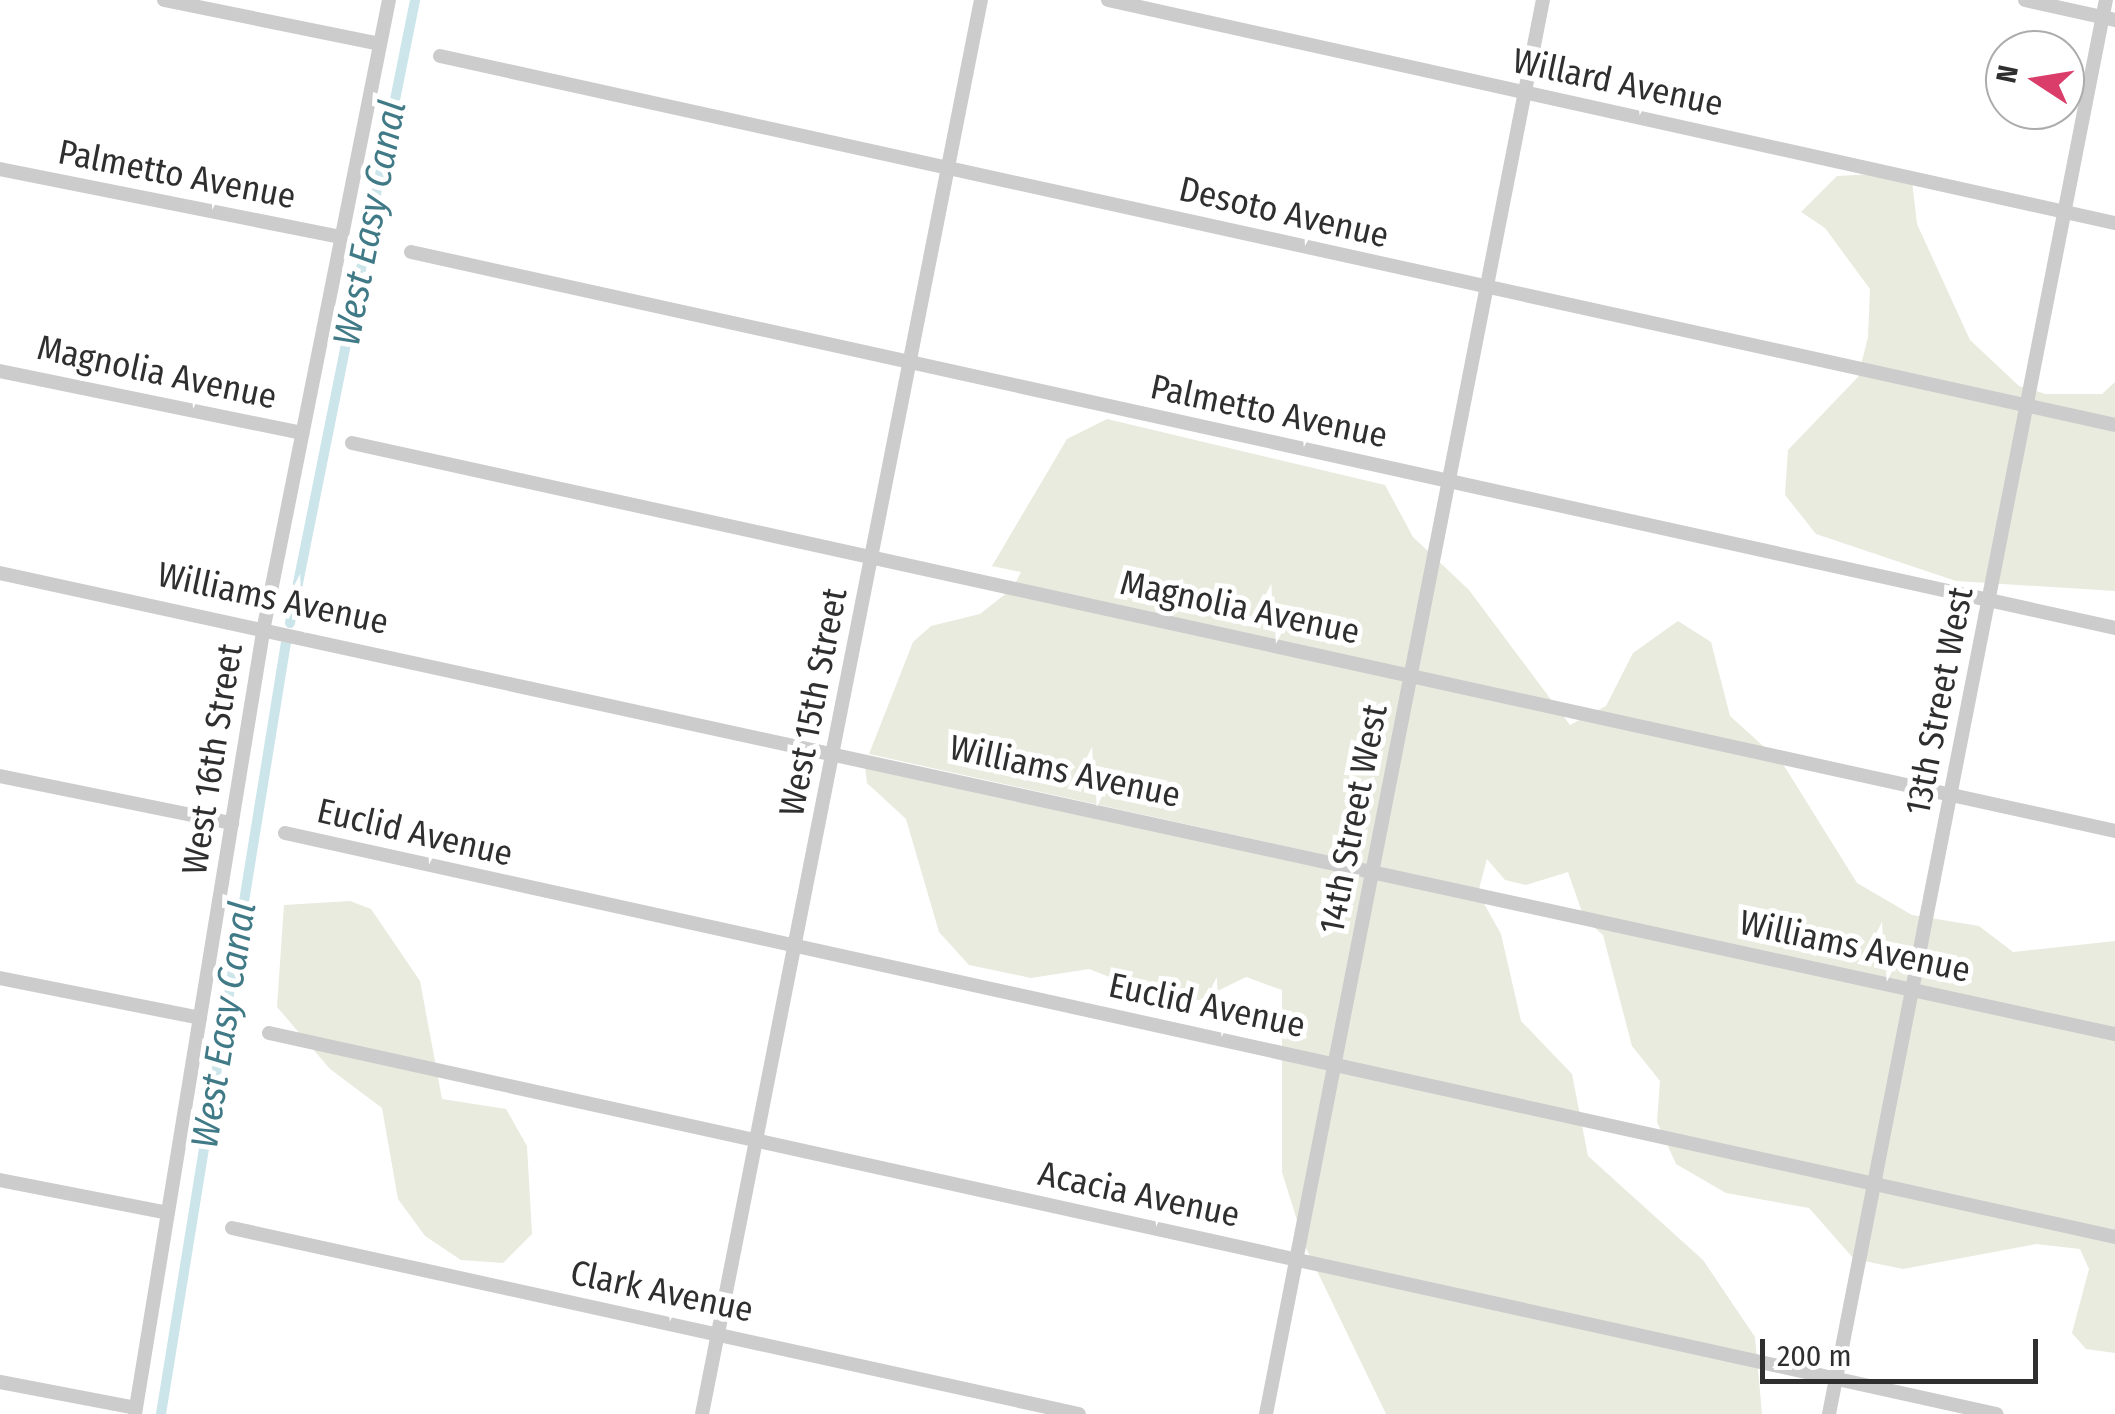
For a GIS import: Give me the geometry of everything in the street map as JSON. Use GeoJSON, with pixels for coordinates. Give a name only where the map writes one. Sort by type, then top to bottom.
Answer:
{"type":"FeatureCollection","features":[{"type":"Feature","properties":{"kind":"street"},"geometry":{"type":"LineString","coordinates":[[164,0],[380,44]]}},
{"type":"Feature","properties":{"kind":"street","name":"West 16th Street"},"geometry":{"type":"LineString","coordinates":[[136,1411],[264,626],[389,0]]}},
{"type":"Feature","properties":{"kind":"street","name":"West 15th Street"},"geometry":{"type":"LineString","coordinates":[[702,1414],[981,0]]}},
{"type":"Feature","properties":{"kind":"street","name":"Willard Avenue"},"geometry":{"type":"LineString","coordinates":[[1108,0],[2115,223]]}},
{"type":"Feature","properties":{"kind":"street","name":"14th Street West"},"geometry":{"type":"LineString","coordinates":[[1266,1414],[1543,0]]}},
{"type":"Feature","properties":{"kind":"street"},"geometry":{"type":"LineString","coordinates":[[2025,0],[2109,19]]}},
{"type":"Feature","properties":{"kind":"street","name":"13th Street West"},"geometry":{"type":"LineString","coordinates":[[1829,1414],[2064,212],[2109,19],[2106,0]]}},
{"type":"Feature","properties":{"kind":"street","name":"Desoto Avenue"},"geometry":{"type":"LineString","coordinates":[[440,56],[2115,425]]}},
{"type":"Feature","properties":{"kind":"street","name":"Palmetto Avenue"},"geometry":{"type":"LineString","coordinates":[[0,168],[341,237]]}},
{"type":"Feature","properties":{"kind":"street","name":"Palmetto Avenue"},"geometry":{"type":"LineString","coordinates":[[411,252],[2115,628]]}},
{"type":"Feature","properties":{"kind":"street","name":"Magnolia Avenue"},"geometry":{"type":"LineString","coordinates":[[0,371],[302,433]]}},
{"type":"Feature","properties":{"kind":"street","name":"Magnolia Avenue"},"geometry":{"type":"LineString","coordinates":[[352,443],[2115,831]]}},
{"type":"Feature","properties":{"kind":"street","name":"Williams Avenue"},"geometry":{"type":"LineString","coordinates":[[0,573],[264,626],[2115,1034]]}},
{"type":"Feature","properties":{"kind":"street"},"geometry":{"type":"LineString","coordinates":[[0,776],[232,822]]}},
{"type":"Feature","properties":{"kind":"street","name":"Euclid Avenue"},"geometry":{"type":"LineString","coordinates":[[285,833],[2115,1237]]}},
{"type":"Feature","properties":{"kind":"street"},"geometry":{"type":"LineString","coordinates":[[0,978],[200,1018]]}},
{"type":"Feature","properties":{"kind":"street","name":"Acacia Avenue"},"geometry":{"type":"LineString","coordinates":[[269,1033],[1996,1414]]}},
{"type":"Feature","properties":{"kind":"street"},"geometry":{"type":"LineString","coordinates":[[0,1180],[168,1213]]}},
{"type":"Feature","properties":{"kind":"street","name":"Clark Avenue"},"geometry":{"type":"LineString","coordinates":[[232,1228],[1079,1414]]}},
{"type":"Feature","properties":{"kind":"street"},"geometry":{"type":"LineString","coordinates":[[0,1382],[136,1411]]}},
{"type":"Feature","properties":{"kind":"shaded area"},"geometry":{"type":"Polygon","coordinates":[[[1911,172],[1917,224],[1970,340],[2019,386],[2046,394],[2102,394],[2115,382],[2115,591],[1956,581],[1816,534],[1785,495],[1788,450],[1858,377],[1868,337],[1870,289],[1825,228],[1801,212],[1837,176],[1911,172]]]}},
{"type":"Feature","properties":{"kind":"shaded area"},"geometry":{"type":"Polygon","coordinates":[[[1107,419],[1385,485],[1413,537],[1469,590],[1570,725],[1606,706],[1633,653],[1678,621],[1711,642],[1730,716],[1783,764],[1857,883],[1912,915],[1979,926],[2013,952],[2115,941],[2115,1029],[1582,912],[1568,872],[1526,885],[1505,880],[1487,859],[1479,889],[869,754],[913,642],[931,626],[980,614],[1013,588],[1021,572],[992,566],[1067,439],[1107,419]]]}},
{"type":"Feature","properties":{"kind":"shaded area"},"geometry":{"type":"Polygon","coordinates":[[[865,766],[1482,900],[1501,934],[1521,1021],[1572,1074],[1588,1156],[1703,1260],[1755,1337],[1762,1414],[1386,1414],[1305,1246],[1282,1172],[1282,990],[1246,977],[1199,1000],[1172,1001],[1089,969],[1031,978],[969,965],[939,932],[906,819],[867,783],[865,766]]]}},
{"type":"Feature","properties":{"kind":"shaded area"},"geometry":{"type":"Polygon","coordinates":[[[350,901],[371,909],[420,981],[442,1099],[506,1109],[527,1146],[532,1234],[503,1263],[461,1260],[425,1236],[398,1199],[382,1108],[330,1069],[277,1007],[284,905],[350,901]]]}},
{"type":"Feature","properties":{"kind":"shaded area"},"geometry":{"type":"Polygon","coordinates":[[[1589,923],[2115,1039],[2115,1353],[2086,1349],[2072,1333],[2089,1269],[2080,1249],[2036,1244],[1903,1269],[1854,1259],[1809,1208],[1726,1193],[1676,1164],[1657,1122],[1660,1081],[1632,1046],[1603,935],[1589,923]]]}},
{"type":"Feature","properties":{"kind":"waterway","name":"West Easy Canal"},"geometry":{"type":"LineString","coordinates":[[290,623],[415,0]]}},
{"type":"Feature","properties":{"kind":"waterway","name":"West Easy Canal"},"geometry":{"type":"LineString","coordinates":[[161,1414],[287,636]]}}]}
